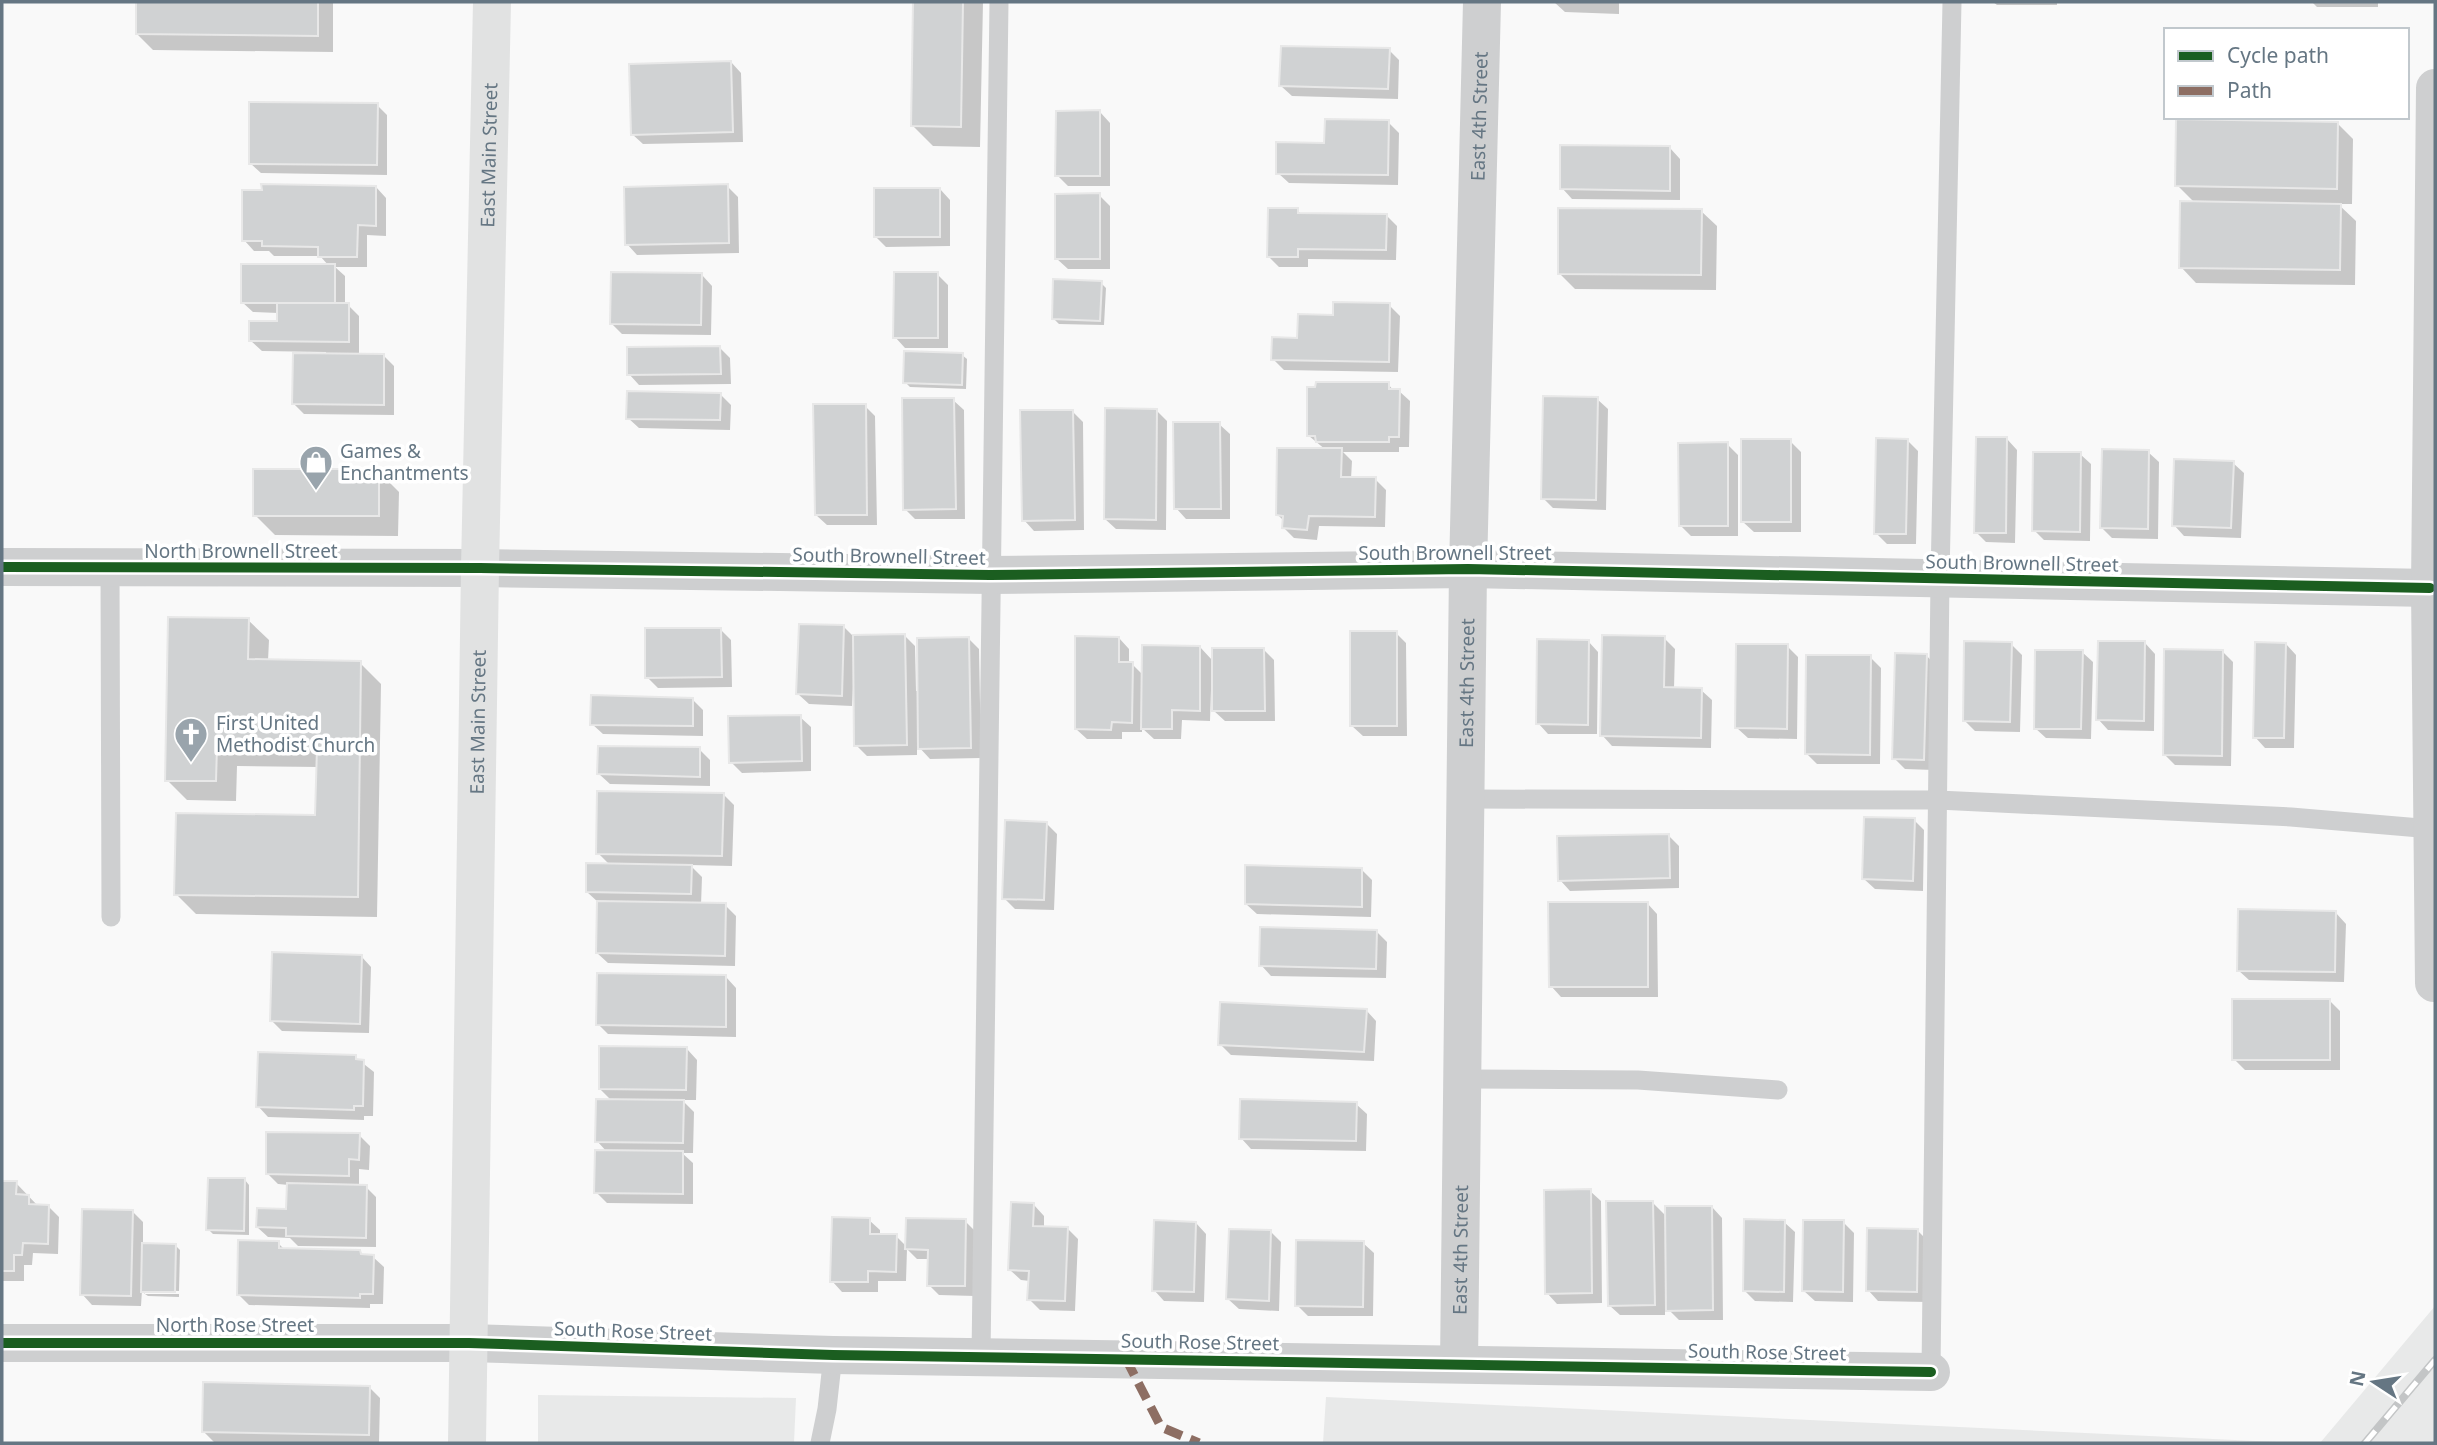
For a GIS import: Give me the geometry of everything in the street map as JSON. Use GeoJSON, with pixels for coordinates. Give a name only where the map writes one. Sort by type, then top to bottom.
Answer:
{"type":"FeatureCollection","features":[{"type":"Feature","properties":{"kind":"main road","name":"East Main Street"},"geometry":{"type":"LineString","coordinates":[[467,1443],[480,568],[492,2]]}},
{"type":"Feature","properties":{"kind":"street","name":"East 4th Street"},"geometry":{"type":"LineString","coordinates":[[1459,1364],[1468,569],[1482,2]]}},
{"type":"Feature","properties":{"kind":"street"},"geometry":{"type":"LineString","coordinates":[[2434,983],[2430,588],[2435,88]]}},
{"type":"Feature","properties":{"kind":"street","name":"North Brownell Street"},"geometry":{"type":"LineString","coordinates":[[2,567],[480,568]]}},
{"type":"Feature","properties":{"kind":"street","name":"South Brownell Street"},"geometry":{"type":"LineString","coordinates":[[480,568],[990,575],[1468,569],[2430,588]]}},
{"type":"Feature","properties":{"kind":"street","name":"North Rose Street"},"geometry":{"type":"LineString","coordinates":[[2,1343],[468,1343]]}},
{"type":"Feature","properties":{"kind":"street","name":"South Rose Street"},"geometry":{"type":"LineString","coordinates":[[468,1343],[833,1355],[1931,1372]]}},
{"type":"Feature","properties":{"kind":"lane"},"geometry":{"type":"LineString","coordinates":[[981,1356],[999,2]]}},
{"type":"Feature","properties":{"kind":"lane"},"geometry":{"type":"LineString","coordinates":[[1931,1372],[1940,578],[1952,2]]}},
{"type":"Feature","properties":{"kind":"lane"},"geometry":{"type":"LineString","coordinates":[[110,568],[111,918]]}},
{"type":"Feature","properties":{"kind":"lane"},"geometry":{"type":"LineString","coordinates":[[1466,799],[1938,800],[2291,817],[2432,829]]}},
{"type":"Feature","properties":{"kind":"lane"},"geometry":{"type":"LineString","coordinates":[[1463,1079],[1638,1080],[1778,1090]]}},
{"type":"Feature","properties":{"kind":"lane"},"geometry":{"type":"LineString","coordinates":[[820,1443],[833,1355]]}},
{"type":"Feature","properties":{"kind":"shaded area"},"geometry":{"type":"Polygon","coordinates":[[[2435,1306],[2435,1443],[2320,1443],[2435,1306]]]}},
{"type":"Feature","properties":{"kind":"shaded area"},"geometry":{"type":"Polygon","coordinates":[[[538,1395],[796,1398],[794,1443],[538,1443],[538,1395]]]}},
{"type":"Feature","properties":{"kind":"shaded area"},"geometry":{"type":"Polygon","coordinates":[[[1326,1397],[2298,1443],[1323,1443],[1326,1397]]]}},
{"type":"Feature","properties":{"kind":"building"},"geometry":{"type":"Polygon","coordinates":[[[136,2],[318,2],[318,36],[136,34],[136,2]]]}},
{"type":"Feature","properties":{"kind":"building"},"geometry":{"type":"Polygon","coordinates":[[[913,2],[963,2],[961,127],[911,126],[913,2]]]}},
{"type":"Feature","properties":{"kind":"building"},"geometry":{"type":"Polygon","coordinates":[[[1281,46],[1390,48],[1388,89],[1279,86],[1281,46]]]}},
{"type":"Feature","properties":{"kind":"building"},"geometry":{"type":"Polygon","coordinates":[[[731,61],[733,132],[631,135],[629,64],[731,61]]]}},
{"type":"Feature","properties":{"kind":"building"},"geometry":{"type":"Polygon","coordinates":[[[249,102],[378,103],[377,165],[249,164],[249,102]]]}},
{"type":"Feature","properties":{"kind":"building"},"geometry":{"type":"Polygon","coordinates":[[[1100,110],[1100,176],[1055,176],[1056,111],[1100,110]]]}},
{"type":"Feature","properties":{"kind":"building"},"geometry":{"type":"Polygon","coordinates":[[[1325,119],[1389,120],[1388,175],[1276,174],[1276,142],[1324,143],[1325,119]]]}},
{"type":"Feature","properties":{"kind":"building"},"geometry":{"type":"Polygon","coordinates":[[[2176,119],[2338,122],[2337,189],[2175,186],[2176,119]]]}},
{"type":"Feature","properties":{"kind":"building"},"geometry":{"type":"Polygon","coordinates":[[[1560,145],[1670,146],[1670,191],[1560,189],[1560,145]]]}},
{"type":"Feature","properties":{"kind":"building"},"geometry":{"type":"Polygon","coordinates":[[[261,184],[376,186],[376,226],[358,225],[357,257],[318,257],[318,247],[262,246],[262,241],[242,241],[242,190],[262,190],[261,184]]]}},
{"type":"Feature","properties":{"kind":"building"},"geometry":{"type":"Polygon","coordinates":[[[728,184],[729,243],[625,245],[624,187],[728,184]]]}},
{"type":"Feature","properties":{"kind":"building"},"geometry":{"type":"Polygon","coordinates":[[[874,188],[940,188],[940,237],[874,237],[874,188]]]}},
{"type":"Feature","properties":{"kind":"building"},"geometry":{"type":"Polygon","coordinates":[[[1100,193],[1100,259],[1055,259],[1055,194],[1100,193]]]}},
{"type":"Feature","properties":{"kind":"building"},"geometry":{"type":"Polygon","coordinates":[[[2180,201],[2341,204],[2340,270],[2179,268],[2180,201]]]}},
{"type":"Feature","properties":{"kind":"building"},"geometry":{"type":"Polygon","coordinates":[[[1268,208],[1298,208],[1298,213],[1387,214],[1386,250],[1298,249],[1298,257],[1267,257],[1268,208]]]}},
{"type":"Feature","properties":{"kind":"building"},"geometry":{"type":"Polygon","coordinates":[[[1558,208],[1702,209],[1701,275],[1558,274],[1558,208]]]}},
{"type":"Feature","properties":{"kind":"building"},"geometry":{"type":"Polygon","coordinates":[[[241,264],[335,264],[335,303],[241,303],[241,264]]]}},
{"type":"Feature","properties":{"kind":"building"},"geometry":{"type":"Polygon","coordinates":[[[611,272],[702,273],[701,325],[610,324],[611,272]]]}},
{"type":"Feature","properties":{"kind":"building"},"geometry":{"type":"Polygon","coordinates":[[[894,272],[938,272],[938,338],[893,338],[894,272]]]}},
{"type":"Feature","properties":{"kind":"building"},"geometry":{"type":"Polygon","coordinates":[[[1053,279],[1102,281],[1100,321],[1052,319],[1053,279]]]}},
{"type":"Feature","properties":{"kind":"building"},"geometry":{"type":"Polygon","coordinates":[[[1333,302],[1390,303],[1389,362],[1271,360],[1272,337],[1297,338],[1298,314],[1333,315],[1333,302]]]}},
{"type":"Feature","properties":{"kind":"building"},"geometry":{"type":"Polygon","coordinates":[[[277,303],[349,303],[349,342],[249,341],[249,321],[277,321],[277,303]]]}},
{"type":"Feature","properties":{"kind":"building"},"geometry":{"type":"Polygon","coordinates":[[[720,346],[721,374],[627,375],[627,347],[720,346]]]}},
{"type":"Feature","properties":{"kind":"building"},"geometry":{"type":"Polygon","coordinates":[[[904,351],[963,353],[962,385],[903,383],[904,351]]]}},
{"type":"Feature","properties":{"kind":"building"},"geometry":{"type":"Polygon","coordinates":[[[293,353],[384,354],[384,405],[292,404],[293,353]]]}},
{"type":"Feature","properties":{"kind":"building"},"geometry":{"type":"Polygon","coordinates":[[[1316,382],[1389,382],[1389,389],[1400,389],[1399,437],[1389,437],[1389,442],[1316,442],[1315,436],[1307,436],[1307,387],[1315,387],[1316,382]]]}},
{"type":"Feature","properties":{"kind":"building"},"geometry":{"type":"Polygon","coordinates":[[[627,391],[721,393],[720,420],[626,419],[627,391]]]}},
{"type":"Feature","properties":{"kind":"building"},"geometry":{"type":"Polygon","coordinates":[[[1543,396],[1598,397],[1596,500],[1541,499],[1543,396]]]}},
{"type":"Feature","properties":{"kind":"building"},"geometry":{"type":"Polygon","coordinates":[[[902,398],[954,398],[956,509],[903,510],[902,398]]]}},
{"type":"Feature","properties":{"kind":"building"},"geometry":{"type":"Polygon","coordinates":[[[813,404],[866,404],[867,515],[815,515],[813,404]]]}},
{"type":"Feature","properties":{"kind":"building"},"geometry":{"type":"Polygon","coordinates":[[[1105,408],[1157,409],[1156,520],[1104,519],[1105,408]]]}},
{"type":"Feature","properties":{"kind":"building"},"geometry":{"type":"Polygon","coordinates":[[[1020,410],[1073,410],[1075,520],[1022,521],[1020,410]]]}},
{"type":"Feature","properties":{"kind":"building"},"geometry":{"type":"Polygon","coordinates":[[[1173,422],[1220,422],[1221,509],[1174,509],[1173,422]]]}},
{"type":"Feature","properties":{"kind":"building"},"geometry":{"type":"Polygon","coordinates":[[[1976,437],[2007,437],[2006,533],[1974,533],[1976,437]]]}},
{"type":"Feature","properties":{"kind":"building"},"geometry":{"type":"Polygon","coordinates":[[[1876,438],[1908,439],[1906,534],[1874,534],[1876,438]]]}},
{"type":"Feature","properties":{"kind":"building"},"geometry":{"type":"Polygon","coordinates":[[[1741,439],[1791,439],[1791,522],[1741,522],[1741,439]]]}},
{"type":"Feature","properties":{"kind":"building"},"geometry":{"type":"Polygon","coordinates":[[[1728,442],[1728,526],[1679,526],[1678,443],[1728,442]]]}},
{"type":"Feature","properties":{"kind":"building"},"geometry":{"type":"Polygon","coordinates":[[[1277,448],[1342,448],[1341,477],[1376,477],[1375,517],[1309,516],[1307,530],[1282,528],[1283,516],[1276,515],[1277,448]]]}},
{"type":"Feature","properties":{"kind":"building"},"geometry":{"type":"Polygon","coordinates":[[[2102,449],[2149,450],[2148,529],[2100,528],[2102,449]]]}},
{"type":"Feature","properties":{"kind":"building"},"geometry":{"type":"Polygon","coordinates":[[[2033,452],[2081,452],[2080,532],[2032,531],[2033,452]]]}},
{"type":"Feature","properties":{"kind":"building"},"geometry":{"type":"Polygon","coordinates":[[[2174,459],[2234,461],[2231,528],[2172,526],[2174,459]]]}},
{"type":"Feature","properties":{"kind":"building","name":"Games & Enchantments"},"geometry":{"type":"Polygon","coordinates":[[[253,469],[379,469],[379,516],[253,516],[253,469]]]}},
{"type":"Feature","properties":{"kind":"building","name":"First United Methodist Church"},"geometry":{"type":"Polygon","coordinates":[[[168,617],[249,618],[248,659],[361,661],[358,897],[174,895],[176,813],[315,815],[317,748],[217,746],[216,781],[165,781],[168,617]]]}},
{"type":"Feature","properties":{"kind":"building"},"geometry":{"type":"Polygon","coordinates":[[[799,624],[844,625],[842,696],[796,694],[799,624]]]}},
{"type":"Feature","properties":{"kind":"building"},"geometry":{"type":"Polygon","coordinates":[[[645,628],[721,628],[722,677],[645,678],[645,628]]]}},
{"type":"Feature","properties":{"kind":"building"},"geometry":{"type":"Polygon","coordinates":[[[1350,631],[1397,631],[1397,726],[1350,726],[1350,631]]]}},
{"type":"Feature","properties":{"kind":"building"},"geometry":{"type":"Polygon","coordinates":[[[905,634],[907,745],[854,746],[853,635],[905,634]]]}},
{"type":"Feature","properties":{"kind":"building"},"geometry":{"type":"Polygon","coordinates":[[[1602,635],[1665,636],[1664,687],[1702,688],[1701,738],[1600,736],[1602,635]]]}},
{"type":"Feature","properties":{"kind":"building"},"geometry":{"type":"Polygon","coordinates":[[[1075,636],[1119,637],[1119,662],[1133,662],[1132,723],[1112,722],[1111,730],[1075,729],[1075,636]]]}},
{"type":"Feature","properties":{"kind":"building"},"geometry":{"type":"Polygon","coordinates":[[[969,637],[971,748],[918,749],[917,638],[969,637]]]}},
{"type":"Feature","properties":{"kind":"building"},"geometry":{"type":"Polygon","coordinates":[[[1537,639],[1589,640],[1588,725],[1536,724],[1537,639]]]}},
{"type":"Feature","properties":{"kind":"building"},"geometry":{"type":"Polygon","coordinates":[[[1964,641],[2012,642],[2010,722],[1963,721],[1964,641]]]}},
{"type":"Feature","properties":{"kind":"building"},"geometry":{"type":"Polygon","coordinates":[[[2098,641],[2145,641],[2144,721],[2096,720],[2098,641]]]}},
{"type":"Feature","properties":{"kind":"building"},"geometry":{"type":"Polygon","coordinates":[[[2255,642],[2286,643],[2284,738],[2253,738],[2255,642]]]}},
{"type":"Feature","properties":{"kind":"building"},"geometry":{"type":"Polygon","coordinates":[[[1736,644],[1788,644],[1787,729],[1735,728],[1736,644]]]}},
{"type":"Feature","properties":{"kind":"building"},"geometry":{"type":"Polygon","coordinates":[[[1142,645],[1200,646],[1200,711],[1172,710],[1172,729],[1141,729],[1142,645]]]}},
{"type":"Feature","properties":{"kind":"building"},"geometry":{"type":"Polygon","coordinates":[[[1212,648],[1264,648],[1265,711],[1212,711],[1212,648]]]}},
{"type":"Feature","properties":{"kind":"building"},"geometry":{"type":"Polygon","coordinates":[[[2164,649],[2223,650],[2222,756],[2163,755],[2164,649]]]}},
{"type":"Feature","properties":{"kind":"building"},"geometry":{"type":"Polygon","coordinates":[[[2035,650],[2083,650],[2081,729],[2034,729],[2035,650]]]}},
{"type":"Feature","properties":{"kind":"building"},"geometry":{"type":"Polygon","coordinates":[[[1895,653],[1927,654],[1924,760],[1892,759],[1895,653]]]}},
{"type":"Feature","properties":{"kind":"building"},"geometry":{"type":"Polygon","coordinates":[[[1806,655],[1871,655],[1870,755],[1805,754],[1806,655]]]}},
{"type":"Feature","properties":{"kind":"building"},"geometry":{"type":"Polygon","coordinates":[[[591,695],[693,698],[693,726],[590,725],[591,695]]]}},
{"type":"Feature","properties":{"kind":"building"},"geometry":{"type":"Polygon","coordinates":[[[801,715],[802,761],[729,763],[728,716],[801,715]]]}},
{"type":"Feature","properties":{"kind":"building"},"geometry":{"type":"Polygon","coordinates":[[[598,746],[700,747],[700,777],[597,774],[598,746]]]}},
{"type":"Feature","properties":{"kind":"building"},"geometry":{"type":"Polygon","coordinates":[[[597,791],[724,793],[722,856],[596,854],[597,791]]]}},
{"type":"Feature","properties":{"kind":"building"},"geometry":{"type":"Polygon","coordinates":[[[1864,817],[1915,818],[1913,881],[1862,879],[1864,817]]]}},
{"type":"Feature","properties":{"kind":"building"},"geometry":{"type":"Polygon","coordinates":[[[1005,820],[1047,822],[1044,900],[1002,899],[1005,820]]]}},
{"type":"Feature","properties":{"kind":"building"},"geometry":{"type":"Polygon","coordinates":[[[1669,834],[1670,878],[1558,881],[1557,836],[1669,834]]]}},
{"type":"Feature","properties":{"kind":"building"},"geometry":{"type":"Polygon","coordinates":[[[586,863],[692,865],[691,894],[586,892],[586,863]]]}},
{"type":"Feature","properties":{"kind":"building"},"geometry":{"type":"Polygon","coordinates":[[[1245,865],[1362,868],[1362,907],[1245,904],[1245,865]]]}},
{"type":"Feature","properties":{"kind":"building"},"geometry":{"type":"Polygon","coordinates":[[[597,901],[726,903],[725,956],[596,953],[597,901]]]}},
{"type":"Feature","properties":{"kind":"building"},"geometry":{"type":"Polygon","coordinates":[[[1548,902],[1648,902],[1648,987],[1549,987],[1548,902]]]}},
{"type":"Feature","properties":{"kind":"building"},"geometry":{"type":"Polygon","coordinates":[[[2238,909],[2336,911],[2335,972],[2237,971],[2238,909]]]}},
{"type":"Feature","properties":{"kind":"building"},"geometry":{"type":"Polygon","coordinates":[[[1260,927],[1377,930],[1376,969],[1259,966],[1260,927]]]}},
{"type":"Feature","properties":{"kind":"building"},"geometry":{"type":"Polygon","coordinates":[[[272,952],[362,955],[360,1024],[270,1021],[272,952]]]}},
{"type":"Feature","properties":{"kind":"building"},"geometry":{"type":"Polygon","coordinates":[[[597,973],[726,975],[726,1027],[596,1025],[597,973]]]}},
{"type":"Feature","properties":{"kind":"building"},"geometry":{"type":"Polygon","coordinates":[[[2232,999],[2330,999],[2330,1060],[2232,1060],[2232,999]]]}},
{"type":"Feature","properties":{"kind":"building"},"geometry":{"type":"Polygon","coordinates":[[[1220,1002],[1367,1009],[1364,1052],[1218,1045],[1220,1002]]]}},
{"type":"Feature","properties":{"kind":"building"},"geometry":{"type":"Polygon","coordinates":[[[599,1046],[687,1047],[686,1090],[599,1089],[599,1046]]]}},
{"type":"Feature","properties":{"kind":"building"},"geometry":{"type":"Polygon","coordinates":[[[258,1052],[356,1055],[356,1059],[364,1060],[363,1106],[354,1106],[354,1110],[256,1107],[258,1052]]]}},
{"type":"Feature","properties":{"kind":"building"},"geometry":{"type":"Polygon","coordinates":[[[596,1099],[684,1100],[683,1143],[595,1142],[596,1099]]]}},
{"type":"Feature","properties":{"kind":"building"},"geometry":{"type":"Polygon","coordinates":[[[1240,1099],[1357,1102],[1356,1141],[1239,1139],[1240,1099]]]}},
{"type":"Feature","properties":{"kind":"building"},"geometry":{"type":"Polygon","coordinates":[[[266,1132],[360,1133],[359,1160],[349,1159],[349,1176],[266,1174],[266,1132]]]}},
{"type":"Feature","properties":{"kind":"building"},"geometry":{"type":"Polygon","coordinates":[[[595,1150],[683,1151],[683,1194],[594,1193],[595,1150]]]}},
{"type":"Feature","properties":{"kind":"building"},"geometry":{"type":"Polygon","coordinates":[[[208,1178],[245,1178],[244,1231],[206,1230],[208,1178]]]}},
{"type":"Feature","properties":{"kind":"building"},"geometry":{"type":"Polygon","coordinates":[[[2,1181],[17,1181],[16,1194],[29,1195],[29,1204],[49,1205],[48,1244],[23,1243],[22,1255],[14,1255],[14,1271],[2,1271],[2,1181]]]}},
{"type":"Feature","properties":{"kind":"building"},"geometry":{"type":"Polygon","coordinates":[[[287,1183],[367,1185],[366,1238],[286,1236],[286,1228],[256,1227],[257,1208],[286,1209],[287,1183]]]}},
{"type":"Feature","properties":{"kind":"building"},"geometry":{"type":"Polygon","coordinates":[[[1591,1189],[1592,1293],[1545,1294],[1544,1190],[1591,1189]]]}},
{"type":"Feature","properties":{"kind":"building"},"geometry":{"type":"Polygon","coordinates":[[[1606,1201],[1653,1201],[1655,1305],[1608,1306],[1606,1201]]]}},
{"type":"Feature","properties":{"kind":"building"},"geometry":{"type":"Polygon","coordinates":[[[1011,1202],[1034,1203],[1033,1226],[1068,1227],[1065,1301],[1027,1300],[1029,1271],[1008,1270],[1011,1202]]]}},
{"type":"Feature","properties":{"kind":"building"},"geometry":{"type":"Polygon","coordinates":[[[1665,1206],[1712,1206],[1713,1310],[1666,1311],[1665,1206]]]}},
{"type":"Feature","properties":{"kind":"building"},"geometry":{"type":"Polygon","coordinates":[[[82,1209],[133,1210],[131,1296],[80,1295],[82,1209]]]}},
{"type":"Feature","properties":{"kind":"building"},"geometry":{"type":"Polygon","coordinates":[[[832,1217],[870,1218],[870,1234],[897,1234],[896,1272],[868,1271],[868,1282],[830,1282],[832,1217]]]}},
{"type":"Feature","properties":{"kind":"building"},"geometry":{"type":"Polygon","coordinates":[[[906,1218],[966,1219],[965,1286],[927,1286],[928,1250],[905,1249],[906,1218]]]}},
{"type":"Feature","properties":{"kind":"building"},"geometry":{"type":"Polygon","coordinates":[[[1744,1219],[1785,1220],[1784,1292],[1743,1291],[1744,1219]]]}},
{"type":"Feature","properties":{"kind":"building"},"geometry":{"type":"Polygon","coordinates":[[[1154,1220],[1196,1222],[1194,1292],[1152,1291],[1154,1220]]]}},
{"type":"Feature","properties":{"kind":"building"},"geometry":{"type":"Polygon","coordinates":[[[1803,1220],[1844,1220],[1843,1292],[1802,1291],[1803,1220]]]}},
{"type":"Feature","properties":{"kind":"building"},"geometry":{"type":"Polygon","coordinates":[[[1867,1228],[1918,1229],[1917,1292],[1866,1291],[1867,1228]]]}},
{"type":"Feature","properties":{"kind":"building"},"geometry":{"type":"Polygon","coordinates":[[[1229,1229],[1271,1230],[1269,1301],[1226,1299],[1229,1229]]]}},
{"type":"Feature","properties":{"kind":"building"},"geometry":{"type":"Polygon","coordinates":[[[238,1240],[279,1241],[279,1248],[360,1250],[361,1254],[374,1255],[373,1294],[360,1294],[360,1298],[237,1295],[238,1240]]]}},
{"type":"Feature","properties":{"kind":"building"},"geometry":{"type":"Polygon","coordinates":[[[1296,1240],[1364,1241],[1363,1307],[1295,1306],[1296,1240]]]}},
{"type":"Feature","properties":{"kind":"building"},"geometry":{"type":"Polygon","coordinates":[[[142,1243],[176,1244],[175,1292],[141,1292],[142,1243]]]}},
{"type":"Feature","properties":{"kind":"building"},"geometry":{"type":"Polygon","coordinates":[[[203,1382],[370,1386],[369,1435],[202,1432],[203,1382]]]}},
{"type":"Feature","properties":{"kind":"railway"},"geometry":{"type":"LineString","coordinates":[[2365,1443],[2435,1360]]}},
{"type":"Feature","properties":{"kind":"marked path"},"geometry":{"type":"LineString","coordinates":[[1126,1359],[1161,1427],[1199,1443]]}},
{"type":"Feature","properties":{"kind":"cycle path"},"geometry":{"type":"LineString","coordinates":[[2,567],[480,568],[990,575],[1468,569],[2430,588]]}},
{"type":"Feature","properties":{"kind":"cycle path"},"geometry":{"type":"LineString","coordinates":[[2,1343],[469,1343],[833,1355],[1931,1372]]}},
{"type":"Feature","properties":{"kind":"place","name":"Games & Enchantments"},"geometry":{"type":"Point","coordinates":[316,492]}},
{"type":"Feature","properties":{"kind":"place","name":"First United Methodist Church"},"geometry":{"type":"Point","coordinates":[191,764]}}]}
